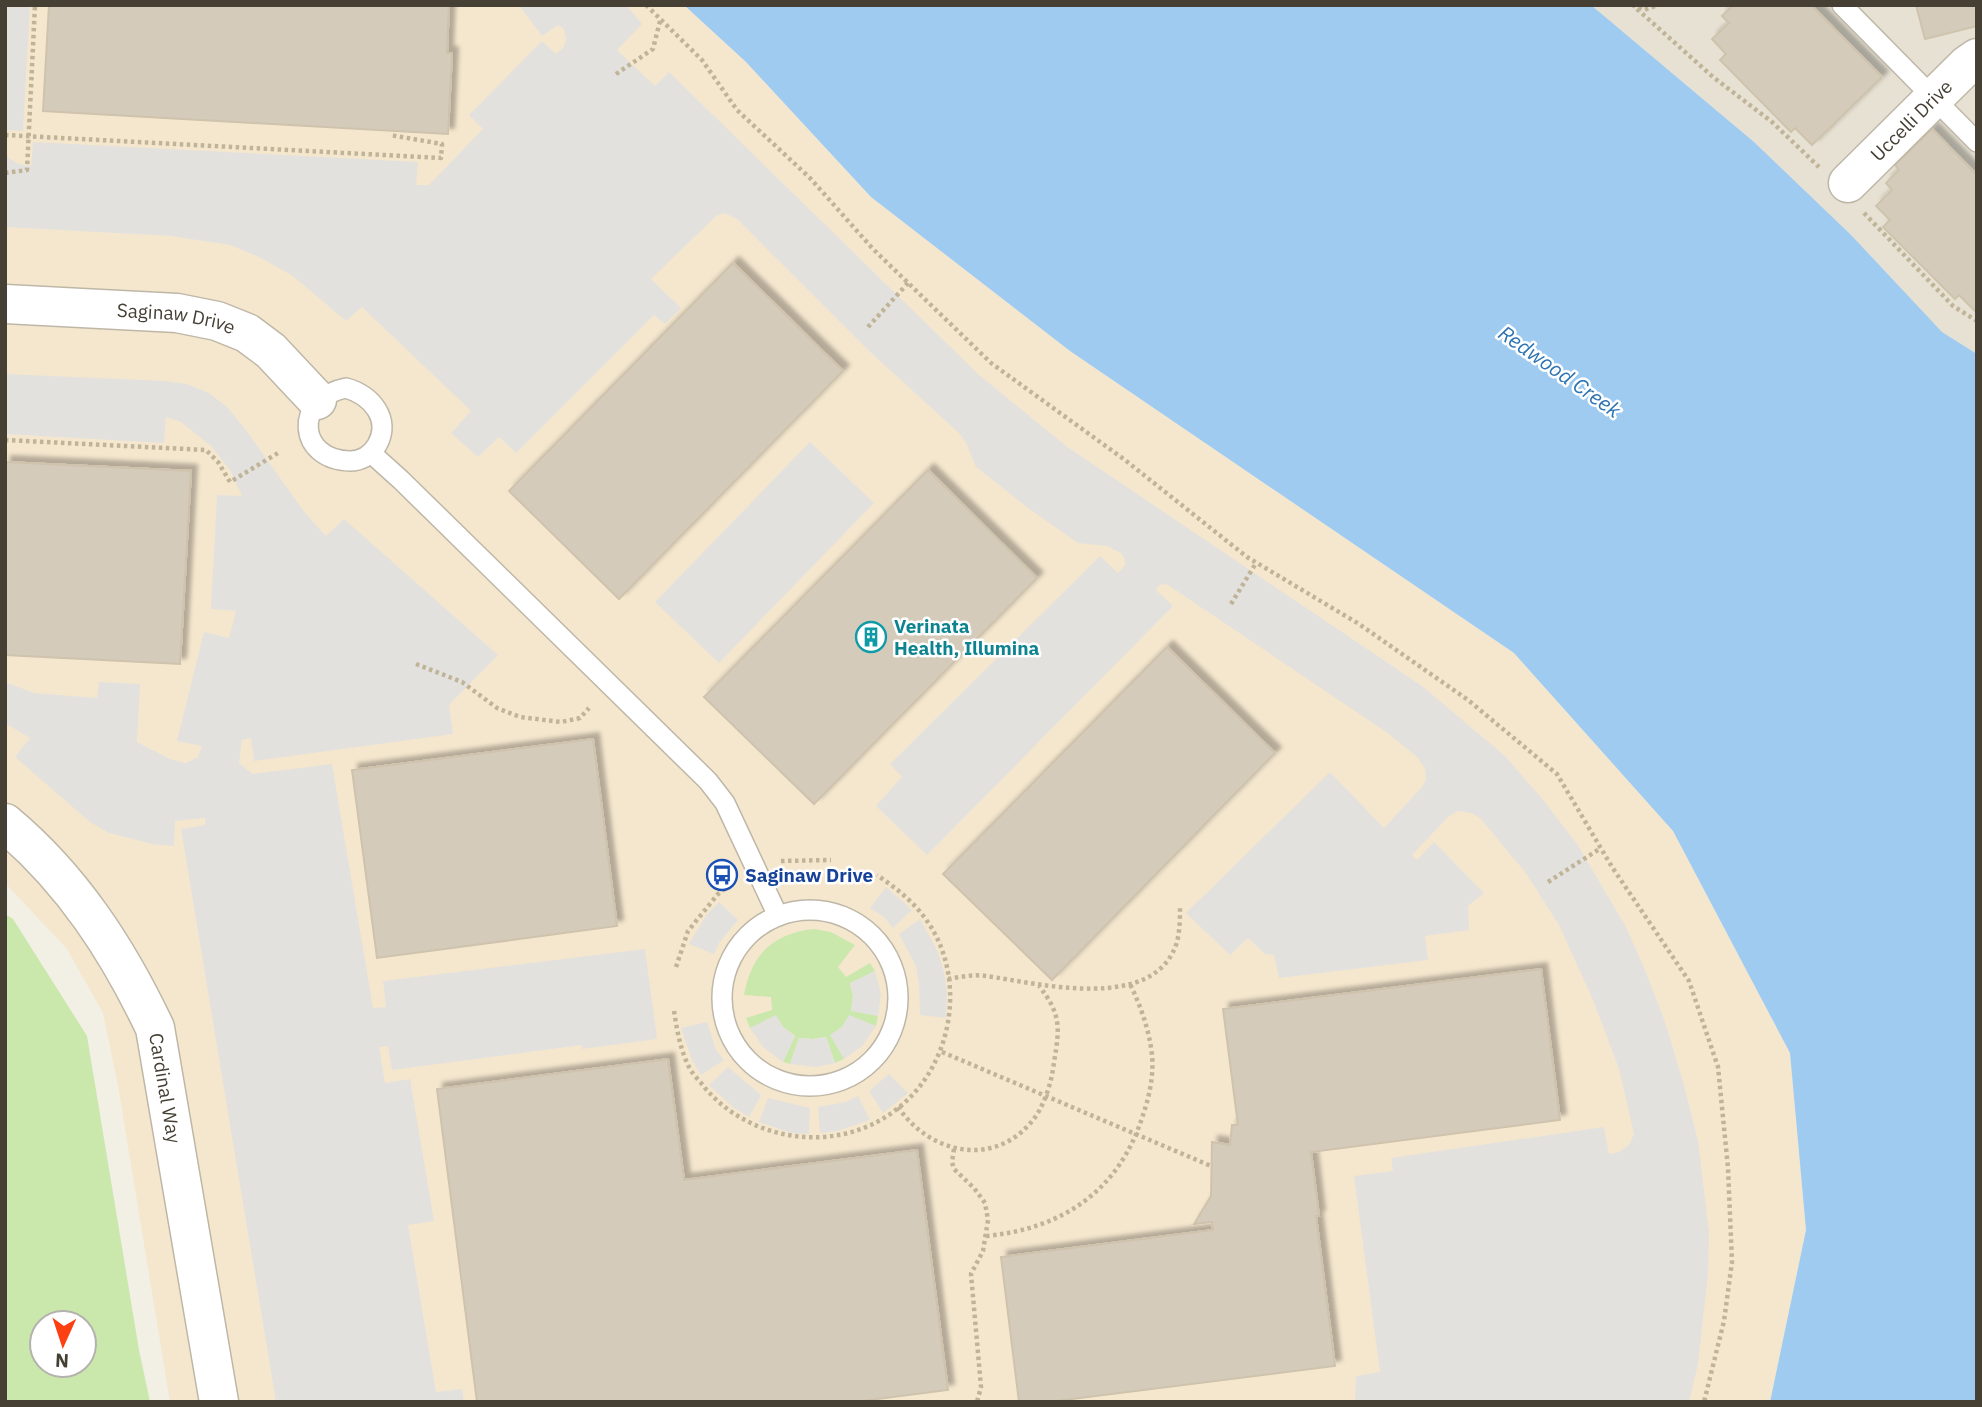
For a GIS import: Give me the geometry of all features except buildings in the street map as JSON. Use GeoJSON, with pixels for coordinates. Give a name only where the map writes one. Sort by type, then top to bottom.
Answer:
{"type":"FeatureCollection","features":[{"type":"Feature","properties":{"kind":"street","name":"Uccelli Drive"},"geometry":{"type":"LineString","coordinates":[[1844,188],[1966,65],[1977,58]]}},
{"type":"Feature","properties":{"kind":"street","name":"Saginaw Drive"},"geometry":{"type":"LineString","coordinates":[[5,303],[177,313],[217,321],[247,333],[271,351],[317,400]]}},
{"type":"Feature","properties":{"kind":"street","name":"Cardinal Way"},"geometry":{"type":"LineString","coordinates":[[5,823],[19,834],[84,904],[121,962],[155,1028],[219,1402]]}},
{"type":"Feature","properties":{"kind":"lane"},"geometry":{"type":"LineString","coordinates":[[1842,5],[1977,142]]}},
{"type":"Feature","properties":{"kind":"lane"},"geometry":{"type":"LineString","coordinates":[[346,388],[360,392],[370,400],[381,419],[382,431],[371,453],[356,461],[339,461],[322,454],[310,440],[308,425],[317,400],[334,390],[346,388]]}},
{"type":"Feature","properties":{"kind":"lane"},"geometry":{"type":"LineString","coordinates":[[371,453],[708,781],[725,803],[778,916]]}},
{"type":"Feature","properties":{"kind":"lane"},"geometry":{"type":"LineString","coordinates":[[811,909],[829,911],[849,918],[875,938],[892,965],[898,985],[899,1007],[894,1028],[884,1047],[870,1063],[852,1076],[832,1083],[810,1086],[779,1080],[751,1063],[737,1047],[727,1028],[722,1007],[723,985],[729,963],[741,943],[757,927],[778,916],[811,909]]}},
{"type":"Feature","properties":{"kind":"path"},"geometry":{"type":"LineString","coordinates":[[5,173],[27,170],[35,5]]}},
{"type":"Feature","properties":{"kind":"path"},"geometry":{"type":"LineString","coordinates":[[646,5],[702,60],[737,110],[810,178],[873,249],[991,363],[1125,460],[1256,563],[1359,624],[1468,700],[1557,774],[1601,848],[1689,981],[1718,1067],[1728,1168],[1732,1262],[1724,1321],[1704,1402]]}},
{"type":"Feature","properties":{"kind":"path"},"geometry":{"type":"LineString","coordinates":[[1632,5],[1713,77],[1772,122],[1844,188],[1954,306],[1977,321]]}},
{"type":"Feature","properties":{"kind":"path"},"geometry":{"type":"LineString","coordinates":[[1637,9],[1644,10],[1658,5]]}},
{"type":"Feature","properties":{"kind":"path"},"geometry":{"type":"LineString","coordinates":[[616,74],[653,49],[660,20]]}},
{"type":"Feature","properties":{"kind":"path"},"geometry":{"type":"LineString","coordinates":[[5,135],[441,158],[442,144],[390,135]]}},
{"type":"Feature","properties":{"kind":"path"},"geometry":{"type":"LineString","coordinates":[[868,327],[908,283]]}},
{"type":"Feature","properties":{"kind":"path"},"geometry":{"type":"LineString","coordinates":[[5,440],[206,450],[230,482],[278,453]]}},
{"type":"Feature","properties":{"kind":"path"},"geometry":{"type":"LineString","coordinates":[[1231,604],[1256,563]]}},
{"type":"Feature","properties":{"kind":"path"},"geometry":{"type":"LineString","coordinates":[[416,664],[462,682],[498,708],[520,717],[543,722],[561,722],[580,719],[589,708]]}},
{"type":"Feature","properties":{"kind":"path"},"geometry":{"type":"LineString","coordinates":[[1548,882],[1601,848]]}},
{"type":"Feature","properties":{"kind":"path"},"geometry":{"type":"LineString","coordinates":[[773,862],[831,860]]}},
{"type":"Feature","properties":{"kind":"path"},"geometry":{"type":"LineString","coordinates":[[674,1011],[679,1040],[690,1069],[721,1106],[763,1130],[810,1139],[854,1132],[894,1112],[925,1081],[942,1052],[951,997],[944,954],[923,915],[903,894],[877,875]]}},
{"type":"Feature","properties":{"kind":"path"},"geometry":{"type":"LineString","coordinates":[[676,967],[688,931],[718,894],[736,881]]}},
{"type":"Feature","properties":{"kind":"path"},"geometry":{"type":"LineString","coordinates":[[948,979],[971,975],[986,976],[1072,990],[1103,989],[1130,984],[1147,978],[1171,955],[1177,942],[1180,905]]}},
{"type":"Feature","properties":{"kind":"path"},"geometry":{"type":"LineString","coordinates":[[986,1236],[1033,1228],[1058,1219],[1107,1182],[1121,1165],[1137,1134],[1148,1100],[1152,1058],[1146,1023],[1130,984]]}},
{"type":"Feature","properties":{"kind":"path"},"geometry":{"type":"LineString","coordinates":[[898,1107],[910,1124],[940,1144],[954,1149],[984,1149],[1014,1137],[1037,1114],[1046,1096],[1056,1049],[1058,1019],[1052,1003],[1040,986]]}},
{"type":"Feature","properties":{"kind":"path"},"geometry":{"type":"LineString","coordinates":[[942,1052],[1211,1166]]}},
{"type":"Feature","properties":{"kind":"path"},"geometry":{"type":"LineString","coordinates":[[954,1149],[954,1169],[985,1203],[988,1220],[983,1251],[971,1274],[981,1376],[977,1402]]}},
{"type":"Feature","properties":{"kind":"shaded area"},"geometry":{"type":"Polygon","coordinates":[[[5,5],[684,5],[746,62],[871,197],[1070,351],[1514,653],[1673,831],[1790,1053],[1806,1230],[1770,1402],[170,1402],[118,1086],[103,1013],[67,949],[5,883],[5,5]]]}},
{"type":"Feature","properties":{"kind":"shaded area"},"geometry":{"type":"Polygon","coordinates":[[[5,5],[30,5],[23,131],[5,130],[5,5]]]}},
{"type":"Feature","properties":{"kind":"shaded area"},"geometry":{"type":"Polygon","coordinates":[[[519,5],[626,5],[642,24],[617,50],[655,86],[669,72],[978,374],[1066,446],[1422,686],[1505,756],[1544,801],[1577,844],[1626,927],[1665,1022],[1698,1141],[1709,1232],[1708,1274],[1698,1364],[1689,1402],[1355,1402],[1356,1376],[1380,1372],[1354,1176],[1393,1171],[1391,1158],[1604,1127],[1609,1154],[1619,1152],[1629,1145],[1634,1134],[1619,1069],[1593,1000],[1559,925],[1525,872],[1480,818],[1458,811],[1449,816],[1412,855],[1417,860],[1434,842],[1484,893],[1468,906],[1469,930],[1425,936],[1428,960],[1279,978],[1274,955],[1265,954],[1248,938],[1230,955],[1186,913],[1330,772],[1384,828],[1422,787],[1426,779],[1425,768],[1417,757],[1389,734],[1168,585],[1161,584],[1156,590],[1173,606],[927,855],[876,806],[902,777],[890,764],[1100,556],[1118,573],[1125,565],[1125,560],[1121,553],[1107,546],[1078,543],[976,467],[960,434],[869,351],[737,219],[725,213],[716,216],[651,279],[681,308],[665,324],[654,315],[516,453],[499,437],[478,457],[451,433],[471,411],[362,307],[346,321],[293,276],[230,245],[171,236],[5,227],[5,156],[19,164],[31,166],[33,142],[418,162],[416,185],[429,185],[483,129],[469,115],[542,41],[556,54],[563,48],[566,40],[564,29],[558,25],[542,36],[519,5]]]}},
{"type":"Feature","properties":{"kind":"shaded area"},"geometry":{"type":"Polygon","coordinates":[[[1591,5],[1977,5],[1977,354],[1942,332],[1754,142],[1591,5]]]}},
{"type":"Feature","properties":{"kind":"shaded area"},"geometry":{"type":"Polygon","coordinates":[[[5,374],[165,381],[187,384],[209,393],[227,407],[246,430],[305,513],[326,536],[344,519],[498,655],[449,705],[453,734],[254,761],[251,738],[242,740],[239,763],[253,774],[332,764],[373,1008],[386,1007],[383,981],[645,949],[657,1039],[582,1049],[582,1045],[392,1070],[388,1046],[379,1047],[385,1083],[410,1079],[434,1221],[408,1225],[436,1392],[462,1389],[464,1402],[276,1402],[181,829],[205,825],[205,818],[175,821],[174,846],[152,844],[109,833],[90,822],[15,757],[30,738],[5,723],[5,682],[34,693],[97,698],[99,682],[140,684],[137,742],[170,759],[186,763],[198,757],[202,746],[177,741],[204,632],[229,638],[236,611],[211,609],[217,495],[242,496],[230,470],[211,446],[181,422],[166,417],[164,443],[5,434],[5,374]]]}},
{"type":"Feature","properties":{"kind":"shaded area"},"geometry":{"type":"Polygon","coordinates":[[[810,442],[874,503],[719,663],[655,602],[810,442]]]}},
{"type":"Feature","properties":{"kind":"shaded area"},"geometry":{"type":"Polygon","coordinates":[[[886,887],[912,910],[893,928],[884,917],[870,908],[886,887]]]}},
{"type":"Feature","properties":{"kind":"shaded area"},"geometry":{"type":"Polygon","coordinates":[[[719,902],[738,920],[719,943],[714,954],[689,944],[707,914],[719,902]]]}},
{"type":"Feature","properties":{"kind":"shaded area"},"geometry":{"type":"Polygon","coordinates":[[[920,919],[938,952],[944,972],[946,1018],[920,1015],[916,966],[899,934],[920,919]]]}},
{"type":"Feature","properties":{"kind":"shaded area"},"geometry":{"type":"Polygon","coordinates":[[[875,971],[881,994],[878,1016],[851,1011],[853,996],[850,983],[875,971]]]}},
{"type":"Feature","properties":{"kind":"shaded area"},"geometry":{"type":"Polygon","coordinates":[[[776,1015],[783,1027],[795,1036],[783,1062],[763,1047],[750,1028],[776,1015]]]}},
{"type":"Feature","properties":{"kind":"shaded area"},"geometry":{"type":"Polygon","coordinates":[[[849,1015],[876,1026],[862,1046],[844,1059],[830,1035],[842,1027],[849,1015]]]}},
{"type":"Feature","properties":{"kind":"shaded area"},"geometry":{"type":"Polygon","coordinates":[[[707,1022],[716,1050],[724,1060],[701,1075],[692,1060],[681,1028],[707,1022]]]}},
{"type":"Feature","properties":{"kind":"shaded area"},"geometry":{"type":"Polygon","coordinates":[[[826,1037],[835,1063],[816,1067],[790,1064],[799,1038],[826,1037]]]}},
{"type":"Feature","properties":{"kind":"shaded area"},"geometry":{"type":"Polygon","coordinates":[[[728,1067],[761,1095],[749,1117],[733,1107],[709,1085],[728,1067]]]}},
{"type":"Feature","properties":{"kind":"shaded area"},"geometry":{"type":"Polygon","coordinates":[[[889,1074],[908,1093],[883,1113],[869,1091],[889,1074]]]}},
{"type":"Feature","properties":{"kind":"shaded area"},"geometry":{"type":"Polygon","coordinates":[[[858,1096],[870,1120],[837,1131],[820,1133],[818,1107],[846,1102],[858,1096]]]}},
{"type":"Feature","properties":{"kind":"shaded area"},"geometry":{"type":"Polygon","coordinates":[[[768,1098],[810,1108],[809,1134],[791,1133],[759,1122],[768,1098]]]}},
{"type":"Feature","properties":{"kind":"green space"},"geometry":{"type":"Polygon","coordinates":[[[5,914],[13,919],[87,1036],[150,1402],[5,1402],[5,914]]]}},
{"type":"Feature","properties":{"kind":"green space"},"geometry":{"type":"Polygon","coordinates":[[[814,929],[831,932],[855,945],[838,967],[846,977],[870,963],[875,971],[850,984],[852,1010],[878,1016],[876,1026],[849,1016],[842,1027],[831,1035],[844,1059],[835,1063],[826,1037],[799,1038],[790,1064],[783,1062],[795,1036],[783,1027],[776,1016],[750,1028],[746,1018],[772,1010],[771,997],[744,995],[752,968],[766,948],[787,935],[814,929]]]}},
{"type":"Feature","properties":{"kind":"water","name":"Redwood Creek"},"geometry":{"type":"Polygon","coordinates":[[[684,5],[1591,5],[1754,142],[1851,235],[1942,332],[1977,354],[1977,1402],[1770,1402],[1806,1230],[1790,1053],[1673,831],[1514,653],[1070,351],[871,197],[746,62],[684,5]]]}},
{"type":"Feature","properties":{"kind":"place","name":"Verinata Health, Illumina"},"geometry":{"type":"Point","coordinates":[871,637]}},
{"type":"Feature","properties":{"kind":"place","name":"Saginaw Drive"},"geometry":{"type":"Point","coordinates":[722,875]}}]}
